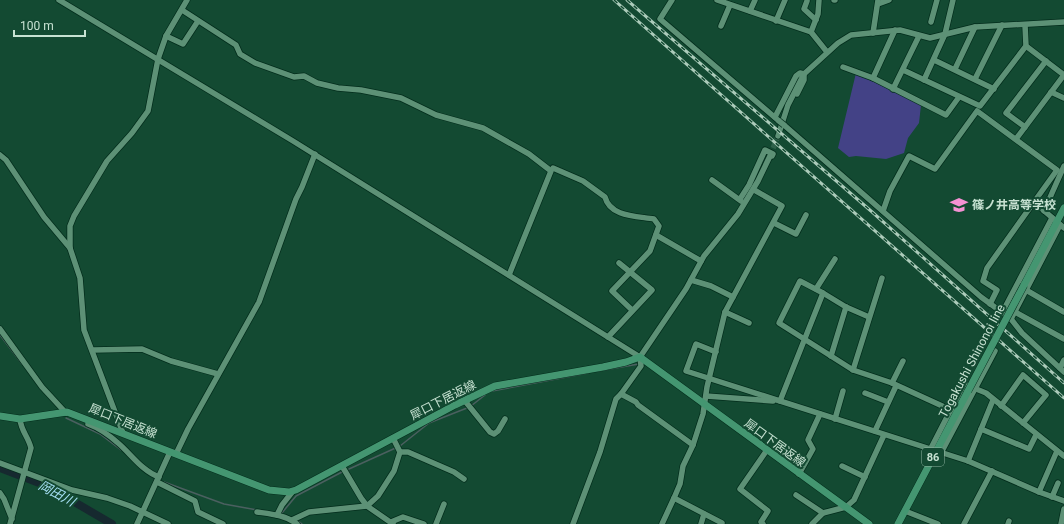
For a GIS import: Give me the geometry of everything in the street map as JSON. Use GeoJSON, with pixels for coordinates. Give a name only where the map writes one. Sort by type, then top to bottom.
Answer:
{"type":"FeatureCollection","features":[{"type":"Feature","properties":{"kind":"main road","name":"Togakushi Shinonoi line"},"geometry":{"type":"LineString","coordinates":[[898,524],[936,452],[972,389],[1025,288],[1064,208]]}},
{"type":"Feature","properties":{"kind":"main road","name":"犀口下居返線"},"geometry":{"type":"LineString","coordinates":[[0,416],[20,419],[64,412],[87,418],[269,490],[280,492],[294,491],[495,386],[603,367],[640,357],[869,524]]}},
{"type":"Feature","properties":{"kind":"street"},"geometry":{"type":"LineString","coordinates":[[59,0],[315,154],[640,357]]}},
{"type":"Feature","properties":{"kind":"street"},"geometry":{"type":"LineString","coordinates":[[123,433],[93,350],[84,330],[80,278],[70,248],[70,226],[74,216],[107,161],[132,133],[148,111],[158,59],[166,36],[187,0]]}},
{"type":"Feature","properties":{"kind":"street"},"geometry":{"type":"LineString","coordinates":[[672,0],[660,19],[990,304],[1011,319],[1017,328],[1062,370]]}},
{"type":"Feature","properties":{"kind":"street"},"geometry":{"type":"LineString","coordinates":[[717,0],[811,32],[827,52]]}},
{"type":"Feature","properties":{"kind":"street"},"geometry":{"type":"LineString","coordinates":[[721,26],[738,0]]}},
{"type":"Feature","properties":{"kind":"street"},"geometry":{"type":"LineString","coordinates":[[750,11],[755,0]]}},
{"type":"Feature","properties":{"kind":"street"},"geometry":{"type":"LineString","coordinates":[[776,21],[785,0]]}},
{"type":"Feature","properties":{"kind":"street"},"geometry":{"type":"LineString","coordinates":[[811,32],[816,20],[819,0]]}},
{"type":"Feature","properties":{"kind":"street"},"geometry":{"type":"LineString","coordinates":[[873,33],[878,2],[889,0]]}},
{"type":"Feature","properties":{"kind":"street"},"geometry":{"type":"LineString","coordinates":[[931,22],[937,0]]}},
{"type":"Feature","properties":{"kind":"street"},"geometry":{"type":"LineString","coordinates":[[924,80],[945,34],[953,0]]}},
{"type":"Feature","properties":{"kind":"street"},"geometry":{"type":"LineString","coordinates":[[807,1],[804,9],[816,20]]}},
{"type":"Feature","properties":{"kind":"street"},"geometry":{"type":"LineString","coordinates":[[182,10],[236,45],[240,54],[255,63],[294,77],[304,76],[317,83],[338,88],[361,90],[401,98],[436,114],[483,128],[529,154],[551,171],[509,275]]}},
{"type":"Feature","properties":{"kind":"street"},"geometry":{"type":"LineString","coordinates":[[166,36],[183,44],[198,20]]}},
{"type":"Feature","properties":{"kind":"street"},"geometry":{"type":"LineString","coordinates":[[778,136],[788,105],[804,74],[838,42],[851,35],[900,30],[930,38],[975,27],[1064,22]]}},
{"type":"Feature","properties":{"kind":"street"},"geometry":{"type":"LineString","coordinates":[[975,79],[1002,25]]}},
{"type":"Feature","properties":{"kind":"street"},"geometry":{"type":"LineString","coordinates":[[903,70],[980,106],[1026,46],[1025,25]]}},
{"type":"Feature","properties":{"kind":"street"},"geometry":{"type":"LineString","coordinates":[[954,69],[975,27]]}},
{"type":"Feature","properties":{"kind":"street"},"geometry":{"type":"LineString","coordinates":[[873,78],[896,30]]}},
{"type":"Feature","properties":{"kind":"street"},"geometry":{"type":"LineString","coordinates":[[893,89],[919,36]]}},
{"type":"Feature","properties":{"kind":"street"},"geometry":{"type":"LineString","coordinates":[[1016,139],[1064,75],[1026,46]]}},
{"type":"Feature","properties":{"kind":"street"},"geometry":{"type":"LineString","coordinates":[[934,60],[994,89]]}},
{"type":"Feature","properties":{"kind":"street"},"geometry":{"type":"LineString","coordinates":[[1025,127],[1006,113],[1046,61]]}},
{"type":"Feature","properties":{"kind":"street"},"geometry":{"type":"LineString","coordinates":[[843,67],[873,78],[946,116],[959,97]]}},
{"type":"Feature","properties":{"kind":"street"},"geometry":{"type":"LineString","coordinates":[[777,119],[796,76],[804,74]]}},
{"type":"Feature","properties":{"kind":"street"},"geometry":{"type":"LineString","coordinates":[[785,126],[790,109],[804,80],[804,74]]}},
{"type":"Feature","properties":{"kind":"street"},"geometry":{"type":"LineString","coordinates":[[1051,92],[1064,98]]}},
{"type":"Feature","properties":{"kind":"street"},"geometry":{"type":"LineString","coordinates":[[883,211],[890,191],[909,156],[935,169],[977,111],[1061,169]]}},
{"type":"Feature","properties":{"kind":"street"},"geometry":{"type":"LineString","coordinates":[[572,524],[600,452],[616,399],[641,366],[640,357],[692,280],[701,260],[738,214],[742,201],[765,150],[773,154],[756,190],[748,203],[742,201],[712,180]]}},
{"type":"Feature","properties":{"kind":"street"},"geometry":{"type":"LineString","coordinates":[[139,523],[158,480],[259,302],[296,199],[315,154]]}},
{"type":"Feature","properties":{"kind":"street"},"geometry":{"type":"LineString","coordinates":[[0,155],[6,160],[44,217],[70,248]]}},
{"type":"Feature","properties":{"kind":"street"},"geometry":{"type":"LineString","coordinates":[[742,201],[758,181],[770,156]]}},
{"type":"Feature","properties":{"kind":"street"},"geometry":{"type":"LineString","coordinates":[[553,168],[583,181],[605,196],[607,204],[611,209],[620,213],[654,219],[659,226],[650,251],[612,291],[632,310]]}},
{"type":"Feature","properties":{"kind":"street"},"geometry":{"type":"LineString","coordinates":[[990,304],[997,290],[983,281],[987,273],[987,268],[1034,202],[1061,169]]}},
{"type":"Feature","properties":{"kind":"street"},"geometry":{"type":"LineString","coordinates":[[1044,211],[1061,169]]}},
{"type":"Feature","properties":{"kind":"street"},"geometry":{"type":"LineString","coordinates":[[662,524],[680,484],[683,466],[693,445],[725,312],[782,206],[756,190]]}},
{"type":"Feature","properties":{"kind":"street"},"geometry":{"type":"LineString","coordinates":[[1002,313],[1058,223],[1034,202]]}},
{"type":"Feature","properties":{"kind":"street"},"geometry":{"type":"LineString","coordinates":[[774,223],[796,234],[806,215]]}},
{"type":"Feature","properties":{"kind":"street"},"geometry":{"type":"LineString","coordinates":[[656,235],[701,260]]}},
{"type":"Feature","properties":{"kind":"street"},"geometry":{"type":"LineString","coordinates":[[816,288],[835,259]]}},
{"type":"Feature","properties":{"kind":"street"},"geometry":{"type":"LineString","coordinates":[[608,337],[652,290],[619,263]]}},
{"type":"Feature","properties":{"kind":"street"},"geometry":{"type":"LineString","coordinates":[[854,370],[882,278]]}},
{"type":"Feature","properties":{"kind":"street"},"geometry":{"type":"LineString","coordinates":[[692,280],[711,286],[733,297]]}},
{"type":"Feature","properties":{"kind":"street"},"geometry":{"type":"LineString","coordinates":[[869,317],[846,307],[816,288],[800,281],[779,323],[854,370],[894,384],[951,410]]}},
{"type":"Feature","properties":{"kind":"street"},"geometry":{"type":"LineString","coordinates":[[1011,319],[1025,288],[1064,312]]}},
{"type":"Feature","properties":{"kind":"street"},"geometry":{"type":"LineString","coordinates":[[780,401],[823,293]]}},
{"type":"Feature","properties":{"kind":"street"},"geometry":{"type":"LineString","coordinates":[[831,356],[846,307]]}},
{"type":"Feature","properties":{"kind":"street"},"geometry":{"type":"LineString","coordinates":[[725,312],[749,323]]}},
{"type":"Feature","properties":{"kind":"street"},"geometry":{"type":"LineString","coordinates":[[1015,312],[1064,340]]}},
{"type":"Feature","properties":{"kind":"street"},"geometry":{"type":"LineString","coordinates":[[0,329],[42,387],[64,412],[99,428],[118,443],[158,480],[195,501],[198,512],[223,524]]}},
{"type":"Feature","properties":{"kind":"street"},"geometry":{"type":"LineString","coordinates":[[716,352],[696,344],[686,370],[936,452],[968,461],[1039,492],[1064,501]]}},
{"type":"Feature","properties":{"kind":"street"},"geometry":{"type":"LineString","coordinates":[[93,350],[142,349],[171,361],[218,374]]}},
{"type":"Feature","properties":{"kind":"street"},"geometry":{"type":"LineString","coordinates":[[972,389],[995,351]]}},
{"type":"Feature","properties":{"kind":"street"},"geometry":{"type":"LineString","coordinates":[[1062,370],[1064,360]]}},
{"type":"Feature","properties":{"kind":"street"},"geometry":{"type":"LineString","coordinates":[[875,431],[888,402],[903,361]]}},
{"type":"Feature","properties":{"kind":"street"},"geometry":{"type":"LineString","coordinates":[[1001,406],[1023,375],[1046,395],[1023,423]]}},
{"type":"Feature","properties":{"kind":"street"},"geometry":{"type":"LineString","coordinates":[[936,452],[951,410],[964,384],[972,389],[986,393],[1036,435],[1064,456]]}},
{"type":"Feature","properties":{"kind":"street"},"geometry":{"type":"LineString","coordinates":[[835,419],[843,391]]}},
{"type":"Feature","properties":{"kind":"street"},"geometry":{"type":"LineString","coordinates":[[864,393],[888,402]]}},
{"type":"Feature","properties":{"kind":"street"},"geometry":{"type":"LineString","coordinates":[[621,394],[636,402],[693,445]]}},
{"type":"Feature","properties":{"kind":"street"},"geometry":{"type":"LineString","coordinates":[[706,396],[780,401]]}},
{"type":"Feature","properties":{"kind":"street"},"geometry":{"type":"LineString","coordinates":[[968,461],[993,400]]}},
{"type":"Feature","properties":{"kind":"street"},"geometry":{"type":"LineString","coordinates":[[464,401],[490,432],[494,434],[498,431],[505,419]]}},
{"type":"Feature","properties":{"kind":"street"},"geometry":{"type":"LineString","coordinates":[[799,474],[813,449],[808,440],[820,414]]}},
{"type":"Feature","properties":{"kind":"street"},"geometry":{"type":"LineString","coordinates":[[11,522],[31,448],[28,438],[21,429],[20,419]]}},
{"type":"Feature","properties":{"kind":"street"},"geometry":{"type":"LineString","coordinates":[[981,429],[1028,449],[1036,435]]}},
{"type":"Feature","properties":{"kind":"street"},"geometry":{"type":"LineString","coordinates":[[816,523],[823,513],[846,507],[854,500],[884,435]]}},
{"type":"Feature","properties":{"kind":"street"},"geometry":{"type":"LineString","coordinates":[[257,512],[278,513],[295,520],[309,512],[367,506],[378,496],[394,471],[400,452],[393,438]]}},
{"type":"Feature","properties":{"kind":"street"},"geometry":{"type":"LineString","coordinates":[[763,524],[761,522],[768,511],[740,489],[767,450]]}},
{"type":"Feature","properties":{"kind":"street"},"geometry":{"type":"LineString","coordinates":[[1039,492],[1057,451]]}},
{"type":"Feature","properties":{"kind":"street"},"geometry":{"type":"LineString","coordinates":[[400,452],[408,452],[454,472],[464,479]]}},
{"type":"Feature","properties":{"kind":"street"},"geometry":{"type":"LineString","coordinates":[[0,463],[41,477],[72,490],[107,498],[143,511],[168,524]]}},
{"type":"Feature","properties":{"kind":"street"},"geometry":{"type":"LineString","coordinates":[[342,466],[367,506],[392,523],[403,517],[424,524]]}},
{"type":"Feature","properties":{"kind":"street"},"geometry":{"type":"LineString","coordinates":[[842,466],[865,477]]}},
{"type":"Feature","properties":{"kind":"street"},"geometry":{"type":"LineString","coordinates":[[964,524],[992,471]]}},
{"type":"Feature","properties":{"kind":"street"},"geometry":{"type":"LineString","coordinates":[[1052,497],[1058,483]]}},
{"type":"Feature","properties":{"kind":"street"},"geometry":{"type":"LineString","coordinates":[[278,513],[294,491]]}},
{"type":"Feature","properties":{"kind":"street"},"geometry":{"type":"LineString","coordinates":[[0,493],[4,499],[11,522]]}},
{"type":"Feature","properties":{"kind":"street"},"geometry":{"type":"LineString","coordinates":[[796,495],[800,501],[823,513]]}},
{"type":"Feature","properties":{"kind":"street"},"geometry":{"type":"LineString","coordinates":[[674,498],[722,523]]}},
{"type":"Feature","properties":{"kind":"street"},"geometry":{"type":"LineString","coordinates":[[436,524],[444,504]]}},
{"type":"Feature","properties":{"kind":"street"},"geometry":{"type":"LineString","coordinates":[[1061,524],[1064,510]]}},
{"type":"Feature","properties":{"kind":"street"},"geometry":{"type":"LineString","coordinates":[[905,511],[938,524]]}},
{"type":"Feature","properties":{"kind":"street"},"geometry":{"type":"LineString","coordinates":[[702,524],[704,514]]}},
{"type":"Feature","properties":{"kind":"shaded area"},"geometry":{"type":"Polygon","coordinates":[[[856,73],[921,105],[919,123],[908,138],[904,153],[886,159],[856,156],[849,157],[838,148],[856,73]]]}},
{"type":"Feature","properties":{"kind":"waterway"},"geometry":{"type":"LineString","coordinates":[[0,335],[22,364]]}},
{"type":"Feature","properties":{"kind":"waterway"},"geometry":{"type":"LineString","coordinates":[[598,371],[639,364]]}},
{"type":"Feature","properties":{"kind":"waterway"},"geometry":{"type":"LineString","coordinates":[[492,391],[588,373]]}},
{"type":"Feature","properties":{"kind":"waterway"},"geometry":{"type":"LineString","coordinates":[[471,406],[485,395]]}},
{"type":"Feature","properties":{"kind":"waterway"},"geometry":{"type":"LineString","coordinates":[[349,469],[400,446],[429,423],[467,408]]}},
{"type":"Feature","properties":{"kind":"waterway"},"geometry":{"type":"LineString","coordinates":[[66,418],[100,434],[121,450]]}},
{"type":"Feature","properties":{"kind":"waterway","name":"岡田川"},"geometry":{"type":"LineString","coordinates":[[0,468],[47,486],[112,524]]}},
{"type":"Feature","properties":{"kind":"waterway"},"geometry":{"type":"LineString","coordinates":[[281,514],[296,496],[342,472]]}},
{"type":"Feature","properties":{"kind":"waterway"},"geometry":{"type":"LineString","coordinates":[[164,482],[224,504],[257,510]]}},
{"type":"Feature","properties":{"kind":"waterway"},"geometry":{"type":"LineString","coordinates":[[297,520],[302,524]]}},
{"type":"Feature","properties":{"kind":"tunnel"},"geometry":{"type":"LineString","coordinates":[[770,156],[778,136]]}},
{"type":"Feature","properties":{"kind":"railway"},"geometry":{"type":"LineString","coordinates":[[614,0],[1064,398]]}},
{"type":"Feature","properties":{"kind":"railway"},"geometry":{"type":"LineString","coordinates":[[627,0],[871,211],[1064,383]]}},
{"type":"Feature","properties":{"kind":"place","name":"篠ノ井高等学校"},"geometry":{"type":"Point","coordinates":[959,205]}}]}
